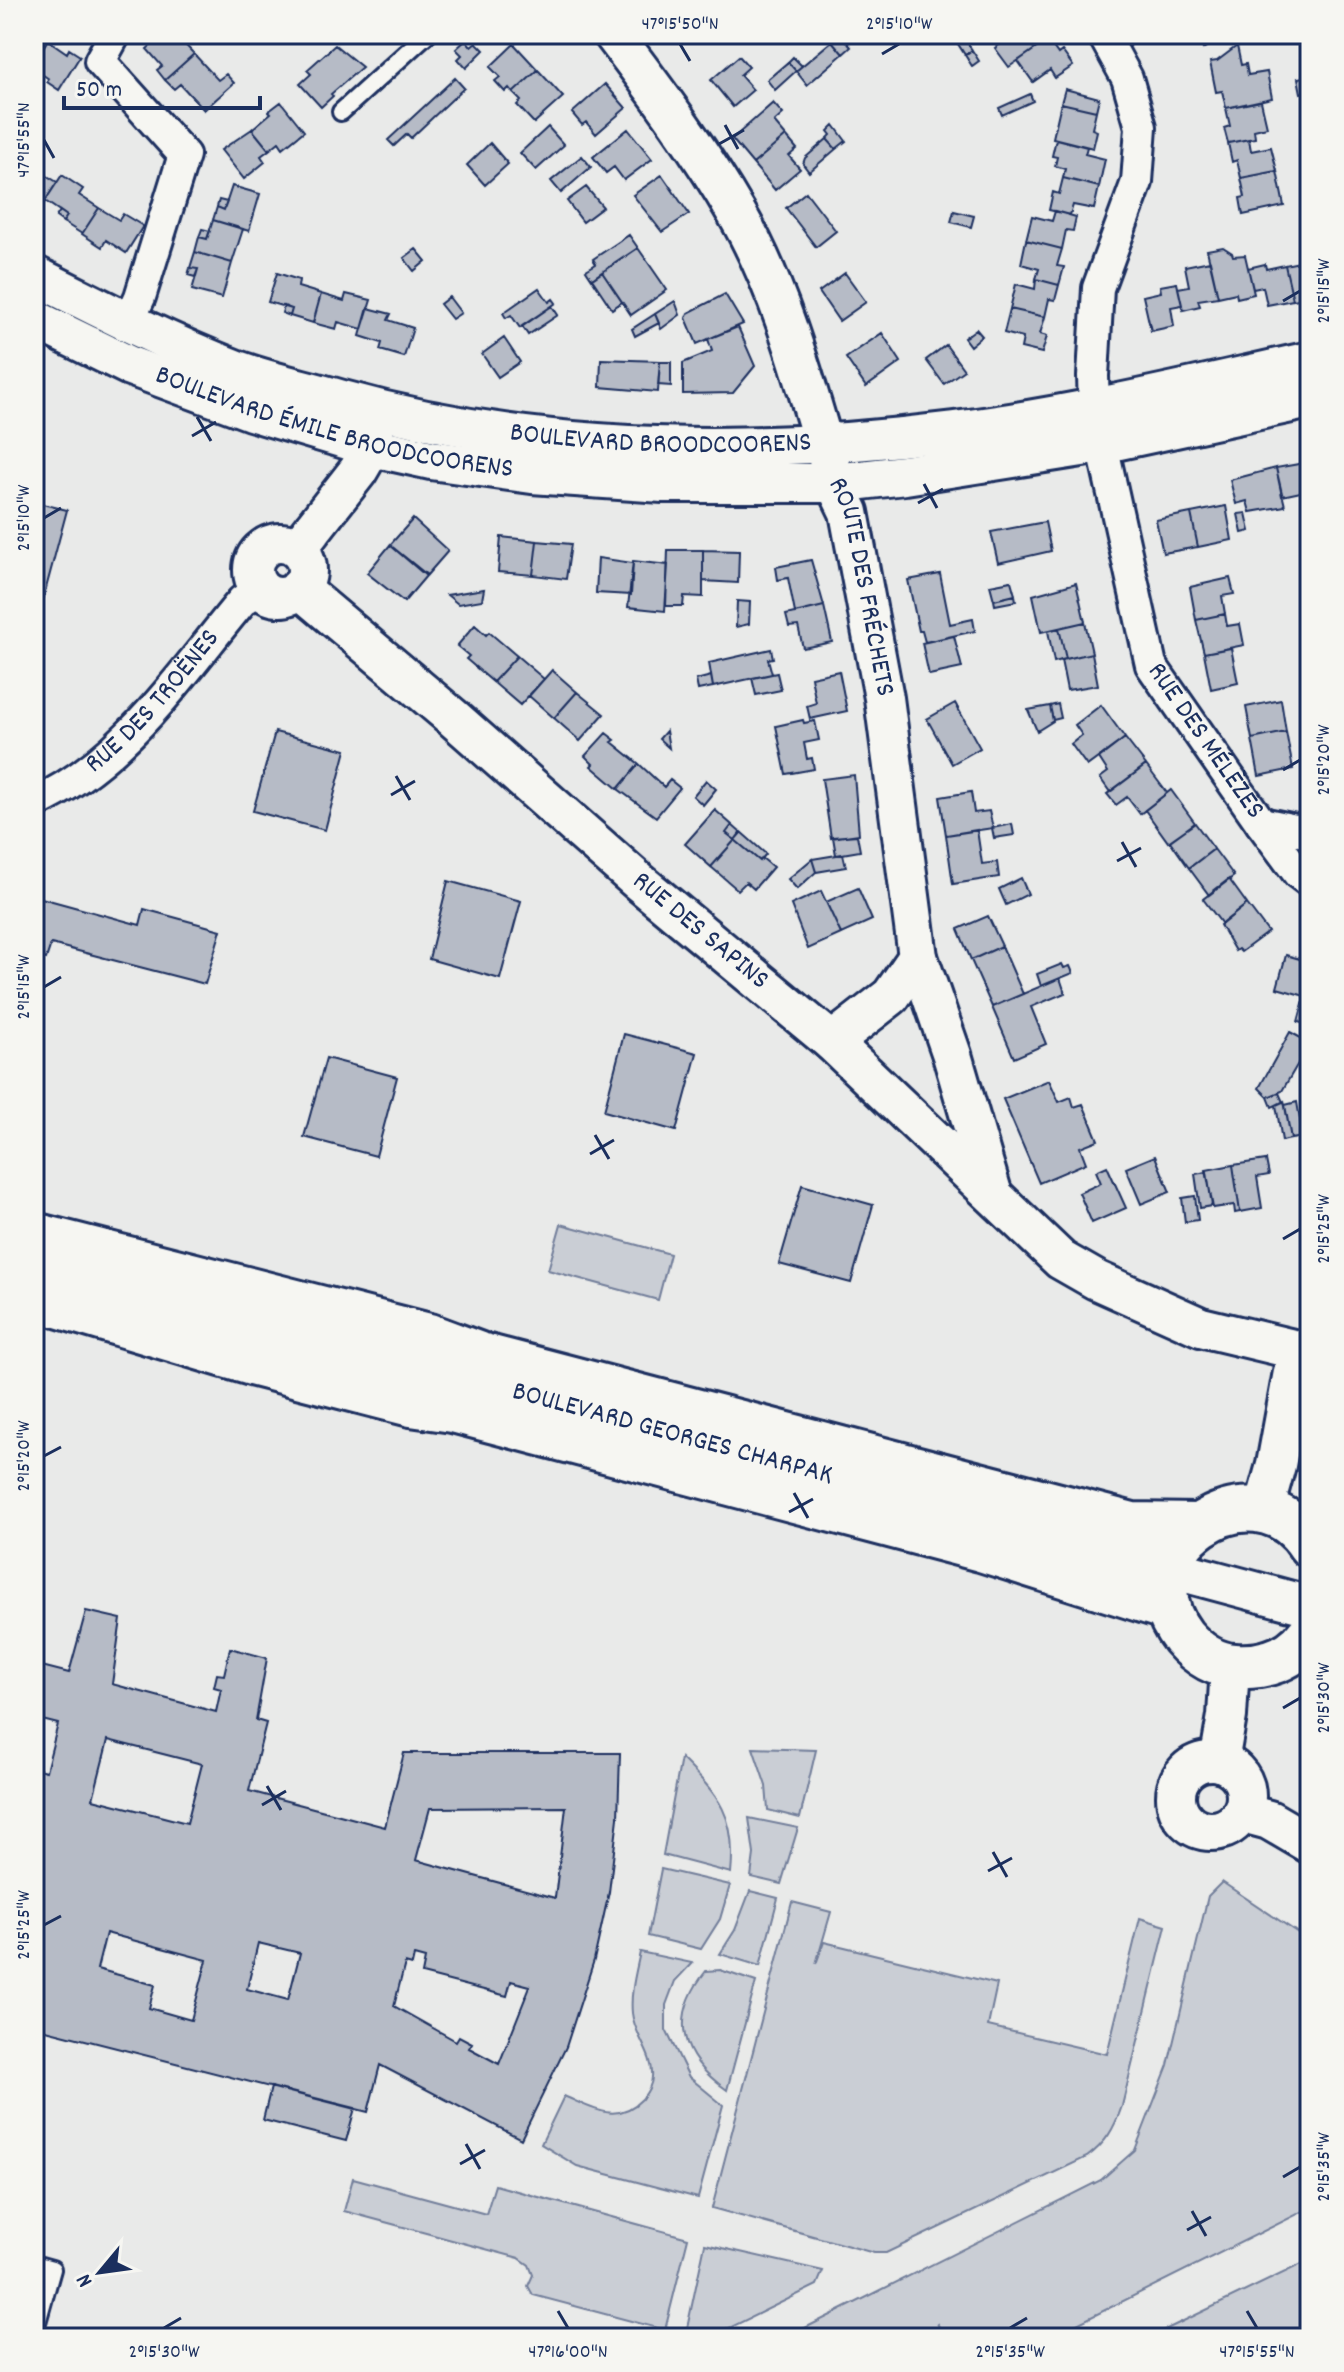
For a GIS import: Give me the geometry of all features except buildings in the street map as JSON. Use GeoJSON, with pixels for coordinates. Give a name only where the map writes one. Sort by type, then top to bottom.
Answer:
{"type":"FeatureCollection","features":[{"type":"Feature","properties":{"kind":"main road","name":"BOULEVARD GEORGES CHARPAK"},"geometry":{"type":"LineString","coordinates":[[34,1235],[429,1336],[480,1355],[1087,1514],[1132,1525],[1197,1526]]}},
{"type":"Feature","properties":{"kind":"main road","name":"BOULEVARD GEORGES CHARPAK"},"geometry":{"type":"LineString","coordinates":[[34,1298],[255,1364],[411,1404],[453,1410],[981,1549],[1112,1588],[1169,1587]]}},
{"type":"Feature","properties":{"kind":"main road"},"geometry":{"type":"LineString","coordinates":[[1308,1632],[1282,1659],[1257,1667],[1230,1666],[1209,1659],[1191,1646],[1177,1628],[1169,1587],[1179,1544],[1197,1526],[1217,1515],[1240,1510],[1263,1512],[1286,1520],[1310,1545]]}},
{"type":"Feature","properties":{"kind":"street"},"geometry":{"type":"LineString","coordinates":[[115,34],[100,61],[184,155],[140,297],[128,323]]}},
{"type":"Feature","properties":{"kind":"street","name":"ROUTE DES FRÉCHETS"},"geometry":{"type":"LineString","coordinates":[[613,34],[669,108],[738,216],[776,296],[835,483],[849,512],[884,698],[918,957],[952,1055],[993,1195]]}},
{"type":"Feature","properties":{"kind":"street","name":"RUE DES MÉLÈZES"},"geometry":{"type":"LineString","coordinates":[[1103,34],[1127,78],[1141,127],[1137,182],[1098,288],[1094,408],[1151,665],[1261,823],[1298,873],[1310,882]]}},
{"type":"Feature","properties":{"kind":"street","name":"BOULEVARD BROODCOORENS"},"geometry":{"type":"LineString","coordinates":[[34,275],[128,323],[240,371],[438,424],[550,441],[705,449],[824,444],[956,431],[1094,408],[1310,361]]}},
{"type":"Feature","properties":{"kind":"street","name":"BOULEVARD ÉMILE BROODCOORENS"},"geometry":{"type":"LineString","coordinates":[[34,319],[130,366],[251,411],[372,447],[431,460],[547,475],[663,483],[835,483],[905,475],[1101,444],[1310,399]]}},
{"type":"Feature","properties":{"kind":"street"},"geometry":{"type":"LineString","coordinates":[[297,549],[358,471],[372,447],[375,409]]}},
{"type":"Feature","properties":{"kind":"street"},"geometry":{"type":"LineString","coordinates":[[280,543],[297,549],[303,556],[306,573],[299,588],[292,594],[275,596],[260,588],[253,571],[254,562],[264,548],[280,543]]}},
{"type":"Feature","properties":{"kind":"street","name":"RUE DES TROËNES"},"geometry":{"type":"LineString","coordinates":[[34,803],[74,782],[133,732],[242,601],[260,588]]}},
{"type":"Feature","properties":{"kind":"street","name":"RUE DES SAPINS"},"geometry":{"type":"LineString","coordinates":[[299,588],[451,716],[638,881],[832,1042],[1061,1260],[1096,1280],[1201,1327],[1304,1349]]}},
{"type":"Feature","properties":{"kind":"street"},"geometry":{"type":"LineString","coordinates":[[1261,823],[1310,833]]}},
{"type":"Feature","properties":{"kind":"street"},"geometry":{"type":"LineString","coordinates":[[832,1042],[891,996],[918,957]]}},
{"type":"Feature","properties":{"kind":"street"},"geometry":{"type":"LineString","coordinates":[[936,1141],[967,1113]]}},
{"type":"Feature","properties":{"kind":"street","name":"BOULEVARD GEORGES CHARPAK"},"geometry":{"type":"LineString","coordinates":[[34,1267],[1169,1587],[1308,1632]]}},
{"type":"Feature","properties":{"kind":"street"},"geometry":{"type":"LineString","coordinates":[[1263,1512],[1304,1349]]}},
{"type":"Feature","properties":{"kind":"street"},"geometry":{"type":"LineString","coordinates":[[1219,1762],[1227,1716],[1230,1666]]}},
{"type":"Feature","properties":{"kind":"street"},"geometry":{"type":"LineString","coordinates":[[1219,1762],[1229,1766],[1243,1781],[1246,1803],[1243,1813],[1236,1822],[1216,1832],[1194,1828],[1179,1813],[1176,1792],[1179,1781],[1196,1764],[1219,1762]]}},
{"type":"Feature","properties":{"kind":"street"},"geometry":{"type":"LineString","coordinates":[[1243,1813],[1269,1820],[1310,1844]]}},
{"type":"Feature","properties":{"kind":"lane"},"geometry":{"type":"LineString","coordinates":[[341,112],[427,34]]}},
{"type":"Feature","properties":{"kind":"lane"},"geometry":{"type":"LineString","coordinates":[[34,2264],[52,2269],[34,2333]]}},
{"type":"Feature","properties":{"kind":"shaded area"},"geometry":{"type":"Polygon","coordinates":[[[561,1224],[670,1254],[658,1300],[548,1270],[561,1224]]]}},
{"type":"Feature","properties":{"kind":"shaded area"},"geometry":{"type":"Polygon","coordinates":[[[753,1748],[816,1750],[800,1818],[768,1810],[766,1786],[753,1748]]]}},
{"type":"Feature","properties":{"kind":"shaded area"},"geometry":{"type":"Polygon","coordinates":[[[681,1758],[706,1784],[722,1808],[731,1836],[731,1873],[663,1855],[681,1758]]]}},
{"type":"Feature","properties":{"kind":"shaded area"},"geometry":{"type":"Polygon","coordinates":[[[749,1818],[798,1828],[781,1884],[751,1877],[754,1854],[749,1818]]]}},
{"type":"Feature","properties":{"kind":"shaded area"},"geometry":{"type":"Polygon","coordinates":[[[661,1869],[730,1885],[720,1919],[701,1949],[648,1936],[661,1869]]]}},
{"type":"Feature","properties":{"kind":"shaded area"},"geometry":{"type":"Polygon","coordinates":[[[1222,1882],[1310,1941],[1310,2208],[1049,2338],[945,2338],[937,2323],[943,2338],[785,2338],[1101,2180],[1135,2150],[1168,2065],[1208,1896],[1222,1882]]]}},
{"type":"Feature","properties":{"kind":"shaded area"},"geometry":{"type":"Polygon","coordinates":[[[750,1891],[778,1898],[760,1966],[720,1954],[735,1930],[750,1891]]]}},
{"type":"Feature","properties":{"kind":"shaded area"},"geometry":{"type":"Polygon","coordinates":[[[792,1902],[831,1912],[816,1964],[824,1942],[997,1984],[988,2026],[1107,2054],[1140,1918],[1166,1926],[1122,2106],[1104,2141],[1087,2157],[886,2253],[874,2253],[712,2208],[792,1902]]]}},
{"type":"Feature","properties":{"kind":"shaded area"},"geometry":{"type":"Polygon","coordinates":[[[640,1952],[692,1963],[675,1981],[666,2005],[666,2030],[689,2077],[723,2105],[698,2198],[577,2166],[541,2144],[564,2096],[594,2109],[614,2113],[633,2107],[648,2089],[652,2069],[632,2013],[640,1952]]]}},
{"type":"Feature","properties":{"kind":"shaded area"},"geometry":{"type":"Polygon","coordinates":[[[720,1970],[756,1982],[727,2090],[711,2077],[690,2050],[684,2021],[694,1988],[706,1971],[720,1970]]]}},
{"type":"Feature","properties":{"kind":"shaded area"},"geometry":{"type":"Polygon","coordinates":[[[353,2178],[486,2214],[495,2185],[688,2238],[665,2330],[533,2295],[528,2286],[533,2275],[529,2265],[519,2258],[344,2211],[353,2178]]]}},
{"type":"Feature","properties":{"kind":"shaded area"},"geometry":{"type":"Polygon","coordinates":[[[705,2244],[823,2271],[817,2285],[709,2338],[686,2333],[705,2244]]]}},
{"type":"Feature","properties":{"kind":"shaded area"},"geometry":{"type":"Polygon","coordinates":[[[1310,2260],[1310,2338],[1148,2338],[1310,2260]]]}}]}
